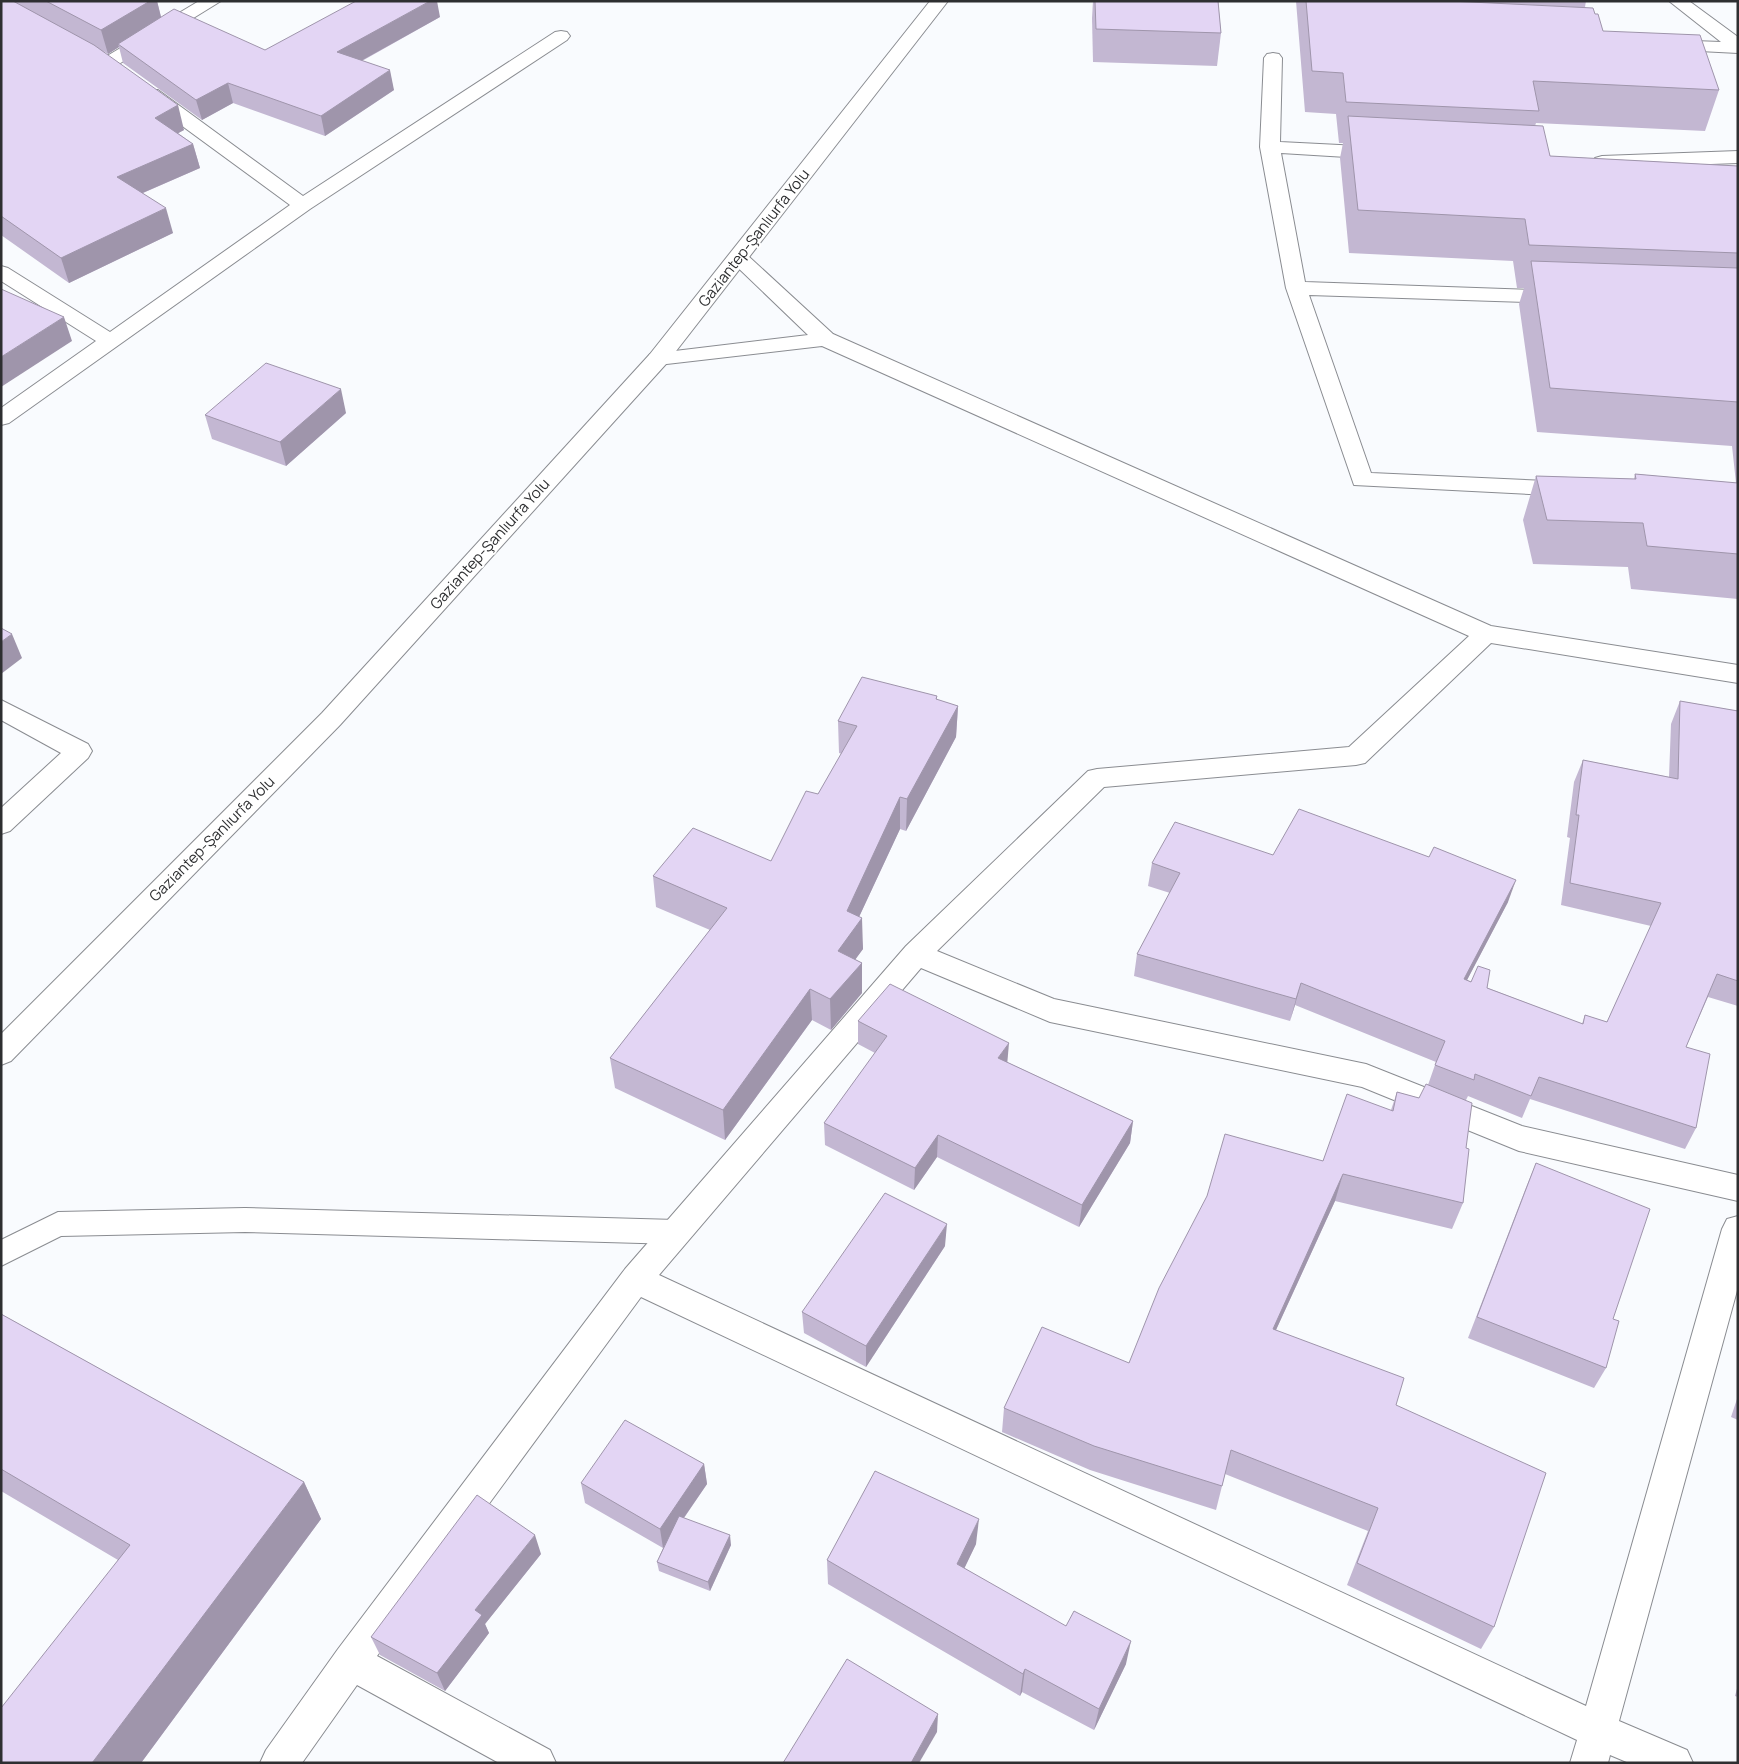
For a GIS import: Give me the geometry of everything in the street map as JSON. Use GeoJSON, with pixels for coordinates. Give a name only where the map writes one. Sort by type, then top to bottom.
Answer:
{"type":"FeatureCollection","features":[{"type":"Feature","properties":{"kind":"street"},"geometry":{"type":"LineString","coordinates":[[108,63],[212,1]]}},
{"type":"Feature","properties":{"kind":"street","name":"Gaziantep-Şanlıurfa Yolu"},"geometry":{"type":"LineString","coordinates":[[1,1053],[331,719],[658,359],[940,1]]}},
{"type":"Feature","properties":{"kind":"street"},"geometry":{"type":"LineString","coordinates":[[1678,1],[1738,47]]}},
{"type":"Feature","properties":{"kind":"street"},"geometry":{"type":"LineString","coordinates":[[1,418],[303,205],[561,36]]}},
{"type":"Feature","properties":{"kind":"street"},"geometry":{"type":"LineString","coordinates":[[1648,44],[1738,47]]}},
{"type":"Feature","properties":{"kind":"street"},"geometry":{"type":"LineString","coordinates":[[92,54],[124,75]]}},
{"type":"Feature","properties":{"kind":"street"},"geometry":{"type":"LineString","coordinates":[[1274,58],[1270,147],[1296,288],[1362,480],[1590,490]]}},
{"type":"Feature","properties":{"kind":"street"},"geometry":{"type":"LineString","coordinates":[[140,86],[303,205]]}},
{"type":"Feature","properties":{"kind":"street"},"geometry":{"type":"LineString","coordinates":[[1270,147],[1398,154]]}},
{"type":"Feature","properties":{"kind":"street"},"geometry":{"type":"LineString","coordinates":[[1585,163],[1738,157]]}},
{"type":"Feature","properties":{"kind":"street"},"geometry":{"type":"LineString","coordinates":[[739,258],[825,339],[1486,634],[1738,674]]}},
{"type":"Feature","properties":{"kind":"street"},"geometry":{"type":"LineString","coordinates":[[1,272],[110,341]]}},
{"type":"Feature","properties":{"kind":"street"},"geometry":{"type":"LineString","coordinates":[[1296,288],[1581,298]]}},
{"type":"Feature","properties":{"kind":"street"},"geometry":{"type":"LineString","coordinates":[[658,359],[825,339]]}},
{"type":"Feature","properties":{"kind":"street"},"geometry":{"type":"LineString","coordinates":[[279,1763],[350,1662],[636,1279],[916,954],[1096,778],[1356,756],[1486,634]]}},
{"type":"Feature","properties":{"kind":"street"},"geometry":{"type":"LineString","coordinates":[[1,709],[79,751],[1,824]]}},
{"type":"Feature","properties":{"kind":"street"},"geometry":{"type":"LineString","coordinates":[[916,954],[1050,1010],[1366,1076],[1519,1138],[1738,1188]]}},
{"type":"Feature","properties":{"kind":"street"},"geometry":{"type":"LineString","coordinates":[[1588,1763],[1599,1731],[1738,1229]]}},
{"type":"Feature","properties":{"kind":"street"},"geometry":{"type":"LineString","coordinates":[[636,1279],[1599,1731],[1674,1763]]}},
{"type":"Feature","properties":{"kind":"street"},"geometry":{"type":"LineString","coordinates":[[350,1662],[537,1763]]}},
{"type":"Feature","properties":{"kind":"lane"},"geometry":{"type":"LineString","coordinates":[[1,1254],[58,1224],[246,1220],[676,1232]]}},
{"type":"Feature","properties":{"kind":"building"},"geometry":{"type":"Polygon","coordinates":[[[1,1],[13,1],[94,45],[178,105],[155,118],[193,144],[117,177],[166,208],[61,258],[1,216],[1,1]]]}},
{"type":"Feature","properties":{"kind":"building"},"geometry":{"type":"Polygon","coordinates":[[[46,1],[150,1],[101,30],[46,1]]]}},
{"type":"Feature","properties":{"kind":"building"},"geometry":{"type":"Polygon","coordinates":[[[356,1],[430,1],[337,52],[390,70],[321,116],[228,83],[196,100],[118,44],[174,9],[265,50],[356,1]]]}},
{"type":"Feature","properties":{"kind":"building"},"geometry":{"type":"Polygon","coordinates":[[[1095,1],[1218,1],[1221,33],[1096,29],[1095,1]]]}},
{"type":"Feature","properties":{"kind":"building"},"geometry":{"type":"Polygon","coordinates":[[[1306,1],[1450,1],[1593,8],[1595,14],[1598,14],[1603,31],[1700,35],[1719,90],[1533,81],[1539,111],[1346,102],[1343,73],[1312,71],[1306,1]]]}},
{"type":"Feature","properties":{"kind":"building"},"geometry":{"type":"Polygon","coordinates":[[[1348,116],[1543,126],[1550,156],[1738,166],[1738,253],[1529,245],[1525,219],[1358,210],[1348,116]]]}},
{"type":"Feature","properties":{"kind":"building"},"geometry":{"type":"Polygon","coordinates":[[[1531,261],[1738,268],[1738,402],[1550,388],[1531,261]]]}},
{"type":"Feature","properties":{"kind":"building"},"geometry":{"type":"Polygon","coordinates":[[[1,289],[64,317],[1,357],[1,289]]]}},
{"type":"Feature","properties":{"kind":"building"},"geometry":{"type":"Polygon","coordinates":[[[266,363],[341,389],[280,442],[205,415],[266,363]]]}},
{"type":"Feature","properties":{"kind":"building"},"geometry":{"type":"Polygon","coordinates":[[[1635,474],[1738,483],[1738,554],[1647,546],[1643,523],[1547,520],[1536,476],[1636,479],[1635,474]]]}},
{"type":"Feature","properties":{"kind":"building"},"geometry":{"type":"Polygon","coordinates":[[[1,628],[12,634],[1,642],[1,628]]]}},
{"type":"Feature","properties":{"kind":"building"},"geometry":{"type":"Polygon","coordinates":[[[862,677],[937,696],[936,699],[958,706],[907,799],[900,797],[847,911],[862,918],[838,951],[862,963],[830,999],[810,989],[723,1110],[610,1058],[727,908],[653,876],[693,828],[771,861],[806,791],[818,794],[857,726],[838,721],[862,677]]]}},
{"type":"Feature","properties":{"kind":"building"},"geometry":{"type":"Polygon","coordinates":[[[1680,701],[1738,711],[1738,981],[1717,974],[1686,1047],[1710,1054],[1696,1128],[1539,1077],[1531,1096],[1475,1074],[1474,1080],[1435,1065],[1445,1041],[1301,983],[1296,999],[1137,954],[1180,873],[1152,863],[1175,822],[1273,855],[1299,809],[1429,857],[1434,847],[1516,880],[1464,979],[1471,982],[1478,966],[1490,970],[1487,988],[1583,1024],[1585,1015],[1607,1022],[1661,903],[1570,883],[1579,815],[1576,815],[1583,760],[1678,779],[1680,701]]]}},
{"type":"Feature","properties":{"kind":"building"},"geometry":{"type":"Polygon","coordinates":[[[890,984],[1009,1043],[998,1058],[1133,1121],[1082,1205],[938,1135],[915,1168],[824,1123],[887,1036],[858,1021],[890,984]]]}},
{"type":"Feature","properties":{"kind":"building"},"geometry":{"type":"Polygon","coordinates":[[[1426,1084],[1472,1103],[1466,1148],[1469,1149],[1463,1203],[1343,1174],[1273,1329],[1404,1378],[1396,1405],[1546,1473],[1494,1627],[1357,1563],[1378,1508],[1231,1450],[1222,1486],[1094,1446],[1004,1408],[1042,1327],[1129,1363],[1159,1288],[1207,1196],[1225,1134],[1323,1161],[1347,1094],[1393,1111],[1397,1092],[1419,1098],[1426,1084]]]}},
{"type":"Feature","properties":{"kind":"building"},"geometry":{"type":"Polygon","coordinates":[[[1536,1163],[1650,1209],[1613,1319],[1619,1321],[1606,1368],[1477,1317],[1536,1163]]]}},
{"type":"Feature","properties":{"kind":"building"},"geometry":{"type":"Polygon","coordinates":[[[885,1193],[947,1224],[866,1346],[802,1312],[885,1193]]]}},
{"type":"Feature","properties":{"kind":"building"},"geometry":{"type":"Polygon","coordinates":[[[1,1314],[304,1482],[92,1763],[1,1763],[1,1708],[130,1545],[1,1469],[1,1314]]]}},
{"type":"Feature","properties":{"kind":"building"},"geometry":{"type":"Polygon","coordinates":[[[625,1420],[704,1464],[660,1529],[581,1483],[625,1420]]]}},
{"type":"Feature","properties":{"kind":"building"},"geometry":{"type":"Polygon","coordinates":[[[875,1471],[979,1519],[957,1564],[1066,1626],[1074,1611],[1131,1641],[1099,1709],[1025,1669],[1023,1674],[827,1560],[875,1471]]]}},
{"type":"Feature","properties":{"kind":"building"},"geometry":{"type":"Polygon","coordinates":[[[477,1495],[535,1535],[475,1610],[482,1615],[437,1673],[371,1637],[477,1495]]]}},
{"type":"Feature","properties":{"kind":"building"},"geometry":{"type":"Polygon","coordinates":[[[679,1516],[730,1535],[708,1582],[657,1562],[679,1516]]]}},
{"type":"Feature","properties":{"kind":"building"},"geometry":{"type":"Polygon","coordinates":[[[847,1659],[938,1714],[911,1763],[783,1763],[847,1659]]]}}]}
